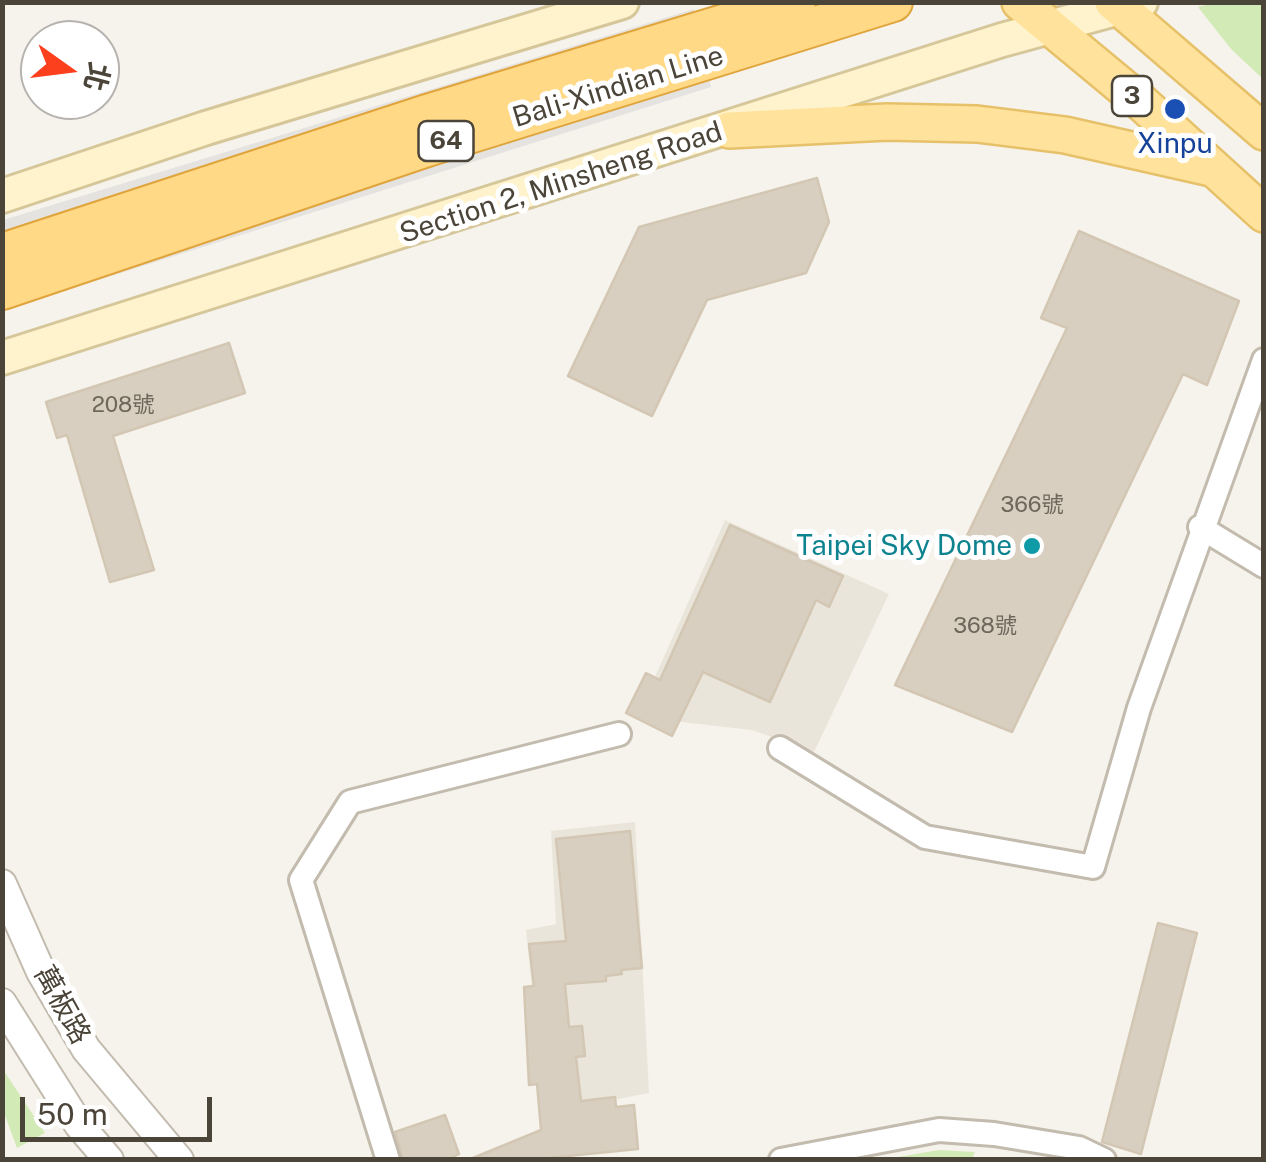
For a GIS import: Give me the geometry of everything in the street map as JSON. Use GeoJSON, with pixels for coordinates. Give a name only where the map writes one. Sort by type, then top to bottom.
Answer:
{"type":"FeatureCollection","features":[{"type":"Feature","properties":{"kind":"highway","name":"Bali-Xindian Line"},"geometry":{"type":"LineString","coordinates":[[2,254],[427,114],[796,2]]}},
{"type":"Feature","properties":{"kind":"highway","name":"Bali-Xindian Line"},"geometry":{"type":"LineString","coordinates":[[2,290],[428,146],[893,2]]}},
{"type":"Feature","properties":{"kind":"main road"},"geometry":{"type":"LineString","coordinates":[[2,196],[206,128],[622,2]]}},
{"type":"Feature","properties":{"kind":"main road","name":"3"},"geometry":{"type":"LineString","coordinates":[[1020,2],[1143,104],[1264,214]]}},
{"type":"Feature","properties":{"kind":"main road","name":"3"},"geometry":{"type":"LineString","coordinates":[[1124,4],[1264,132]]}},
{"type":"Feature","properties":{"kind":"main road","name":"Section 2, Minsheng Road"},"geometry":{"type":"LineString","coordinates":[[10,353],[1124,4]]}},
{"type":"Feature","properties":{"kind":"main road"},"geometry":{"type":"LineString","coordinates":[[728,130],[887,122],[977,124],[1065,135],[1211,168]]}},
{"type":"Feature","properties":{"kind":"street"},"geometry":{"type":"LineString","coordinates":[[780,748],[926,837],[1094,866],[1139,708],[1200,527],[1264,360]]}},
{"type":"Feature","properties":{"kind":"street"},"geometry":{"type":"LineString","coordinates":[[1200,527],[1264,566]]}},
{"type":"Feature","properties":{"kind":"street"},"geometry":{"type":"LineString","coordinates":[[388,1160],[301,880],[350,802],[620,734]]}},
{"type":"Feature","properties":{"kind":"street","name":"萬板路"},"geometry":{"type":"LineString","coordinates":[[2,884],[41,972],[86,1049],[179,1160]]}},
{"type":"Feature","properties":{"kind":"street","name":"萬板路"},"geometry":{"type":"LineString","coordinates":[[2,1003],[79,1124],[109,1160]]}},
{"type":"Feature","properties":{"kind":"street"},"geometry":{"type":"LineString","coordinates":[[782,1160],[940,1130],[1011,1136],[1079,1148],[1104,1160]]}},
{"type":"Feature","properties":{"kind":"shaded area"},"geometry":{"type":"Polygon","coordinates":[[[694,9],[711,87],[3,310],[3,220],[694,9]]]}},
{"type":"Feature","properties":{"kind":"shaded area"},"geometry":{"type":"Polygon","coordinates":[[[725,520],[889,594],[814,752],[752,730],[637,717],[725,520]]]}},
{"type":"Feature","properties":{"kind":"shaded area"},"geometry":{"type":"Polygon","coordinates":[[[635,822],[649,1093],[602,1102],[605,1139],[540,1067],[526,930],[556,924],[551,831],[635,822]]]}},
{"type":"Feature","properties":{"kind":"green space"},"geometry":{"type":"Polygon","coordinates":[[[1217,2],[1263,3],[1263,79],[1231,49],[1198,7],[1217,2]]]}},
{"type":"Feature","properties":{"kind":"green space"},"geometry":{"type":"Polygon","coordinates":[[[2,1068],[45,1133],[17,1148],[3,1110],[2,1068]]]}},
{"type":"Feature","properties":{"kind":"green space"},"geometry":{"type":"Polygon","coordinates":[[[939,1150],[975,1152],[972,1159],[886,1159],[939,1150]]]}},
{"type":"Feature","properties":{"kind":"building"},"geometry":{"type":"Polygon","coordinates":[[[817,178],[829,222],[806,273],[707,300],[652,416],[568,376],[639,227],[817,178]]]}},
{"type":"Feature","properties":{"kind":"building","name":"Taipei Sky Dome"},"geometry":{"type":"Polygon","coordinates":[[[1079,231],[1239,301],[1207,385],[1183,374],[1012,732],[895,685],[1067,328],[1041,318],[1079,231]]]}},
{"type":"Feature","properties":{"kind":"building"},"geometry":{"type":"Polygon","coordinates":[[[229,343],[245,393],[113,436],[154,570],[110,582],[67,435],[57,438],[46,402],[229,343]]]}},
{"type":"Feature","properties":{"kind":"building"},"geometry":{"type":"Polygon","coordinates":[[[730,525],[843,576],[829,607],[816,600],[770,702],[703,672],[672,736],[626,713],[646,673],[660,680],[730,525]]]}},
{"type":"Feature","properties":{"kind":"building"},"geometry":{"type":"Polygon","coordinates":[[[630,831],[642,968],[621,970],[622,974],[606,976],[606,981],[565,984],[569,1027],[582,1026],[585,1056],[576,1057],[581,1101],[615,1097],[616,1107],[634,1105],[638,1149],[528,1160],[468,1160],[541,1130],[537,1084],[529,1085],[524,987],[534,986],[529,944],[566,941],[556,839],[630,831]]]}},
{"type":"Feature","properties":{"kind":"building"},"geometry":{"type":"Polygon","coordinates":[[[1158,923],[1197,933],[1141,1154],[1102,1142],[1158,923]]]}},
{"type":"Feature","properties":{"kind":"building"},"geometry":{"type":"Polygon","coordinates":[[[445,1115],[459,1154],[447,1160],[403,1160],[395,1132],[445,1115]]]}},
{"type":"Feature","properties":{"kind":"place","name":"Xinpu"},"geometry":{"type":"Point","coordinates":[1175,109]}},
{"type":"Feature","properties":{"kind":"place","name":"Taipei Sky Dome"},"geometry":{"type":"Point","coordinates":[1032,546]}}]}
